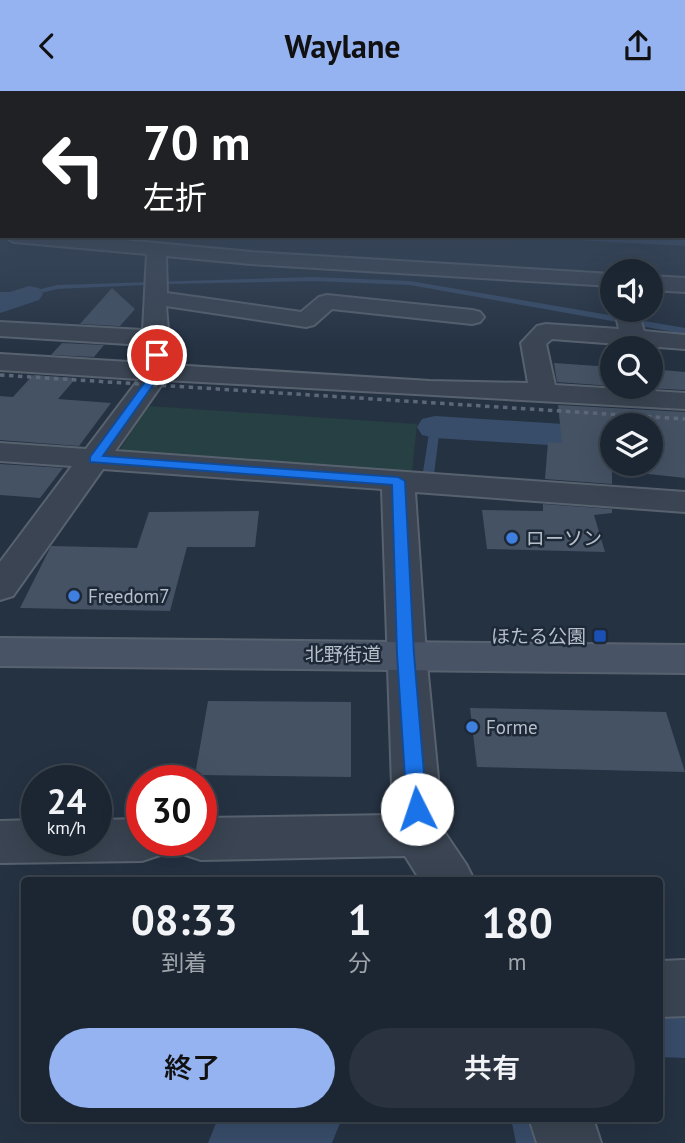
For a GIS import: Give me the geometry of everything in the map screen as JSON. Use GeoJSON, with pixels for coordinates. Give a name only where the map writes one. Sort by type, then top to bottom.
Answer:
{"type":"FeatureCollection","features":[{"type":"Feature","properties":{"kind":"main road","name":"北野街道"},"geometry":{"type":"LineString","coordinates":[[0,652],[406,654],[685,659]]}},
{"type":"Feature","properties":{"kind":"street"},"geometry":{"type":"LineString","coordinates":[[0,588],[158,371],[154,305],[157,298],[154,258],[157,253]]}},
{"type":"Feature","properties":{"kind":"street"},"geometry":{"type":"LineString","coordinates":[[191,253],[600,279]]}},
{"type":"Feature","properties":{"kind":"street"},"geometry":{"type":"LineString","coordinates":[[663,284],[685,285]]}},
{"type":"Feature","properties":{"kind":"street"},"geometry":{"type":"LineString","coordinates":[[157,298],[306,320],[327,302],[472,317]]}},
{"type":"Feature","properties":{"kind":"street"},"geometry":{"type":"LineString","coordinates":[[0,329],[156,338]]}},
{"type":"Feature","properties":{"kind":"street"},"geometry":{"type":"LineString","coordinates":[[543,392],[533,343],[546,331],[619,336]]}},
{"type":"Feature","properties":{"kind":"street"},"geometry":{"type":"LineString","coordinates":[[663,340],[685,342]]}},
{"type":"Feature","properties":{"kind":"street"},"geometry":{"type":"LineString","coordinates":[[0,362],[430,389],[543,392],[685,401]]}},
{"type":"Feature","properties":{"kind":"street"},"geometry":{"type":"LineString","coordinates":[[0,452],[685,502]]}},
{"type":"Feature","properties":{"kind":"street"},"geometry":{"type":"LineString","coordinates":[[398,481],[406,654],[419,835],[446,877]]}},
{"type":"Feature","properties":{"kind":"street"},"geometry":{"type":"LineString","coordinates":[[217,839],[419,835]]}},
{"type":"Feature","properties":{"kind":"street"},"geometry":{"type":"LineString","coordinates":[[1,844],[126,840]]}},
{"type":"Feature","properties":{"kind":"street"},"geometry":{"type":"LineString","coordinates":[[663,989],[685,988]]}},
{"type":"Feature","properties":{"kind":"street"},"geometry":{"type":"LineString","coordinates":[[562,1122],[569,1143]]}},
{"type":"Feature","properties":{"kind":"green space"},"geometry":{"type":"Polygon","coordinates":[[[148,406],[417,424],[412,472],[119,451],[148,406]]]}},
{"type":"Feature","properties":{"kind":"building"},"geometry":{"type":"Polygon","coordinates":[[[112,288],[135,309],[120,326],[80,324],[112,288]]]}},
{"type":"Feature","properties":{"kind":"building"},"geometry":{"type":"Polygon","coordinates":[[[62,343],[104,345],[94,357],[51,355],[62,343]]]}},
{"type":"Feature","properties":{"kind":"building"},"geometry":{"type":"Polygon","coordinates":[[[554,363],[600,366],[600,385],[557,382],[554,363]]]}},
{"type":"Feature","properties":{"kind":"building"},"geometry":{"type":"Polygon","coordinates":[[[663,370],[685,372],[685,390],[663,389],[663,370]]]}},
{"type":"Feature","properties":{"kind":"building"},"geometry":{"type":"Polygon","coordinates":[[[33,375],[76,378],[58,399],[111,403],[79,446],[0,440],[0,396],[13,397],[33,375]]]}},
{"type":"Feature","properties":{"kind":"building"},"geometry":{"type":"Polygon","coordinates":[[[558,405],[685,412],[685,478],[663,476],[663,413],[600,413],[600,476],[612,476],[612,484],[545,479],[548,442],[562,443],[558,405]]]}},
{"type":"Feature","properties":{"kind":"building"},"geometry":{"type":"Polygon","coordinates":[[[0,464],[63,468],[40,498],[0,495],[0,464]]]}},
{"type":"Feature","properties":{"kind":"building"},"geometry":{"type":"Polygon","coordinates":[[[543,504],[612,509],[612,513],[594,515],[605,552],[487,549],[482,510],[543,511],[543,504]]]}},
{"type":"Feature","properties":{"kind":"building"},"geometry":{"type":"Polygon","coordinates":[[[259,511],[255,547],[187,547],[170,611],[20,608],[51,546],[137,548],[149,512],[259,511]]]}},
{"type":"Feature","properties":{"kind":"building"},"geometry":{"type":"Polygon","coordinates":[[[208,701],[351,702],[351,777],[217,775],[217,765],[197,765],[208,701]]]}},
{"type":"Feature","properties":{"kind":"building"},"geometry":{"type":"Polygon","coordinates":[[[470,708],[666,712],[685,772],[477,767],[470,708]]]}},
{"type":"Feature","properties":{"kind":"waterway"},"geometry":{"type":"LineString","coordinates":[[0,294],[29,294],[57,287],[165,282],[314,279],[410,283],[685,331]]}},
{"type":"Feature","properties":{"kind":"waterway"},"geometry":{"type":"LineString","coordinates":[[0,305],[29,294]]}},
{"type":"Feature","properties":{"kind":"waterway"},"geometry":{"type":"LineString","coordinates":[[412,478],[428,474],[435,427]]}},
{"type":"Feature","properties":{"kind":"waterway"},"geometry":{"type":"LineString","coordinates":[[435,427],[600,437]]}},
{"type":"Feature","properties":{"kind":"waterway"},"geometry":{"type":"LineString","coordinates":[[663,1021],[685,1022]]}},
{"type":"Feature","properties":{"kind":"waterway"},"geometry":{"type":"LineString","coordinates":[[248,1143],[294,1122]]}},
{"type":"Feature","properties":{"kind":"waterway"},"geometry":{"type":"LineString","coordinates":[[523,1122],[528,1143]]}},
{"type":"Feature","properties":{"kind":"railway"},"geometry":{"type":"LineString","coordinates":[[0,375],[685,419]]}},
{"type":"Feature","properties":{"kind":"place","name":"ローソン"},"geometry":{"type":"Point","coordinates":[512,538]}},
{"type":"Feature","properties":{"kind":"place","name":"Freedom7"},"geometry":{"type":"Point","coordinates":[74,596]}},
{"type":"Feature","properties":{"kind":"place","name":"ほたる公園"},"geometry":{"type":"Point","coordinates":[600,636]}},
{"type":"Feature","properties":{"kind":"place","name":"Forme"},"geometry":{"type":"Point","coordinates":[472,727]}},
{"type":"Feature","properties":{"kind":"route"},"geometry":{"type":"LineString","coordinates":[[157,355],[158,371],[94,459],[398,481],[417,809]]}}]}
